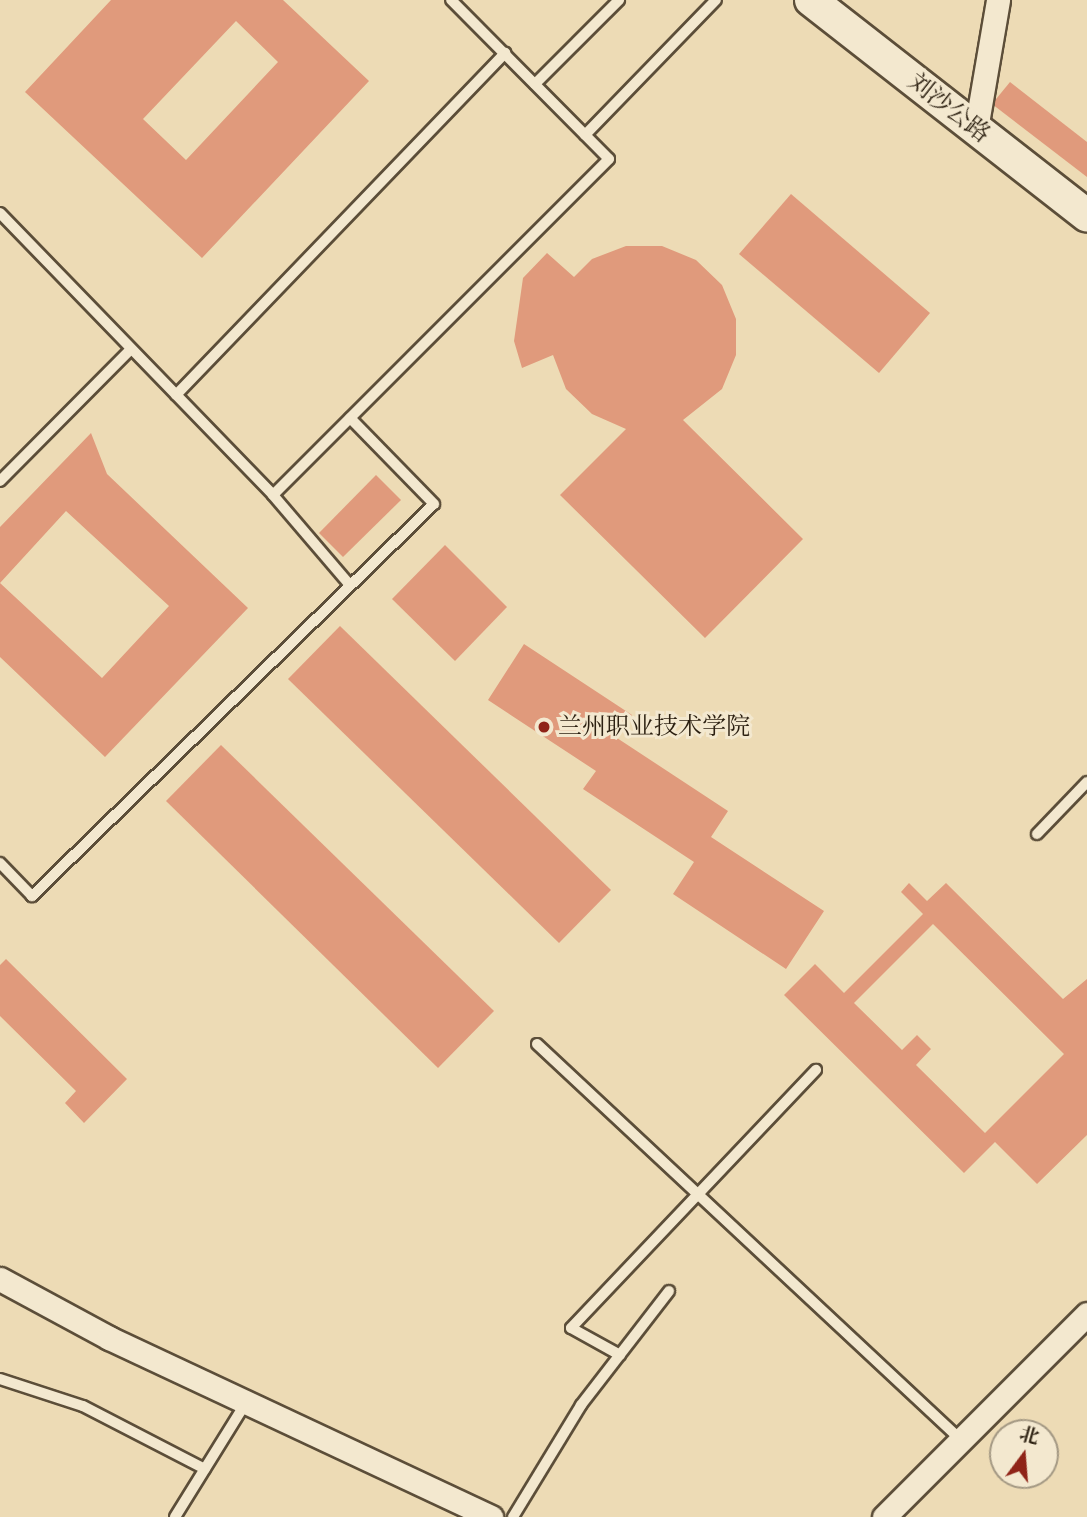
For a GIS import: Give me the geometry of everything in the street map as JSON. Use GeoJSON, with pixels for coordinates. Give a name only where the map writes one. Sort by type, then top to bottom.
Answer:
{"type":"FeatureCollection","features":[{"type":"Feature","properties":{"kind":"main road","name":"刘沙公路"},"geometry":{"type":"LineString","coordinates":[[811,0],[1087,216]]}},
{"type":"Feature","properties":{"kind":"street"},"geometry":{"type":"LineString","coordinates":[[976,129],[998,0]]}},
{"type":"Feature","properties":{"kind":"street"},"geometry":{"type":"LineString","coordinates":[[0,1279],[491,1517]]}},
{"type":"Feature","properties":{"kind":"street"},"geometry":{"type":"LineString","coordinates":[[884,1517],[1087,1314]]}},
{"type":"Feature","properties":{"kind":"lane"},"geometry":{"type":"LineString","coordinates":[[272,495],[609,159],[451,0]]}},
{"type":"Feature","properties":{"kind":"lane"},"geometry":{"type":"LineString","coordinates":[[535,84],[619,0]]}},
{"type":"Feature","properties":{"kind":"lane"},"geometry":{"type":"LineString","coordinates":[[585,135],[716,0]]}},
{"type":"Feature","properties":{"kind":"lane"},"geometry":{"type":"LineString","coordinates":[[176,395],[505,53]]}},
{"type":"Feature","properties":{"kind":"lane"},"geometry":{"type":"LineString","coordinates":[[0,213],[272,495],[350,585]]}},
{"type":"Feature","properties":{"kind":"lane"},"geometry":{"type":"LineString","coordinates":[[0,481],[131,349]]}},
{"type":"Feature","properties":{"kind":"lane"},"geometry":{"type":"LineString","coordinates":[[0,863],[32,896],[434,503],[349,418]]}},
{"type":"Feature","properties":{"kind":"lane"},"geometry":{"type":"LineString","coordinates":[[1037,834],[1087,782]]}},
{"type":"Feature","properties":{"kind":"lane"},"geometry":{"type":"LineString","coordinates":[[537,1044],[961,1440]]}},
{"type":"Feature","properties":{"kind":"lane"},"geometry":{"type":"LineString","coordinates":[[620,1355],[570,1328],[696,1192],[816,1070]]}},
{"type":"Feature","properties":{"kind":"lane"},"geometry":{"type":"LineString","coordinates":[[513,1517],[620,1355],[669,1291]]}},
{"type":"Feature","properties":{"kind":"lane"},"geometry":{"type":"LineString","coordinates":[[0,1379],[83,1406],[205,1469]]}},
{"type":"Feature","properties":{"kind":"lane"},"geometry":{"type":"LineString","coordinates":[[175,1517],[247,1401]]}},
{"type":"Feature","properties":{"kind":"building"},"geometry":{"type":"Polygon","coordinates":[[[111,0],[283,0],[369,81],[202,258],[25,92],[111,0]],[[236,21],[143,119],[186,160],[278,62],[236,21]]]}},
{"type":"Feature","properties":{"kind":"building"},"geometry":{"type":"Polygon","coordinates":[[[1010,82],[1087,142],[1087,177],[992,104],[1010,82]]]}},
{"type":"Feature","properties":{"kind":"building"},"geometry":{"type":"Polygon","coordinates":[[[791,194],[930,313],[879,373],[739,254],[791,194]]]}},
{"type":"Feature","properties":{"kind":"building"},"geometry":{"type":"Polygon","coordinates":[[[626,246],[662,246],[696,260],[722,285],[736,319],[736,355],[722,389],[683,420],[803,539],[705,638],[560,495],[626,429],[592,414],[566,389],[553,355],[522,368],[514,341],[523,278],[547,253],[574,277],[592,259],[626,246]]]}},
{"type":"Feature","properties":{"kind":"building"},"geometry":{"type":"Polygon","coordinates":[[[91,433],[107,474],[248,608],[105,757],[0,657],[0,527],[91,433]],[[66,511],[0,583],[102,678],[169,606],[66,511]]]}},
{"type":"Feature","properties":{"kind":"building"},"geometry":{"type":"Polygon","coordinates":[[[376,475],[401,500],[343,557],[319,533],[376,475]]]}},
{"type":"Feature","properties":{"kind":"building"},"geometry":{"type":"Polygon","coordinates":[[[445,545],[507,607],[455,661],[392,599],[445,545]]]}},
{"type":"Feature","properties":{"kind":"building"},"geometry":{"type":"Polygon","coordinates":[[[340,626],[611,890],[559,943],[288,679],[340,626]]]}},
{"type":"Feature","properties":{"kind":"building"},"geometry":{"type":"Polygon","coordinates":[[[524,644],[632,715],[617,738],[728,811],[711,837],[824,911],[786,969],[673,894],[694,862],[583,789],[596,771],[488,700],[524,644]]]}},
{"type":"Feature","properties":{"kind":"building"},"geometry":{"type":"Polygon","coordinates":[[[221,745],[494,1011],[438,1068],[166,801],[221,745]]]}},
{"type":"Feature","properties":{"kind":"building"},"geometry":{"type":"Polygon","coordinates":[[[909,883],[927,901],[946,883],[1063,999],[1087,979],[1087,1135],[1037,1184],[995,1142],[964,1173],[784,995],[815,964],[844,993],[923,914],[901,892],[909,883]],[[933,924],[854,1003],[902,1050],[917,1035],[931,1049],[916,1065],[985,1133],[1064,1054],[933,924]]]}},
{"type":"Feature","properties":{"kind":"building"},"geometry":{"type":"Polygon","coordinates":[[[6,959],[127,1079],[84,1123],[65,1103],[76,1091],[0,1016],[0,965],[6,959]]]}},
{"type":"Feature","properties":{"kind":"place","name":"兰州职业技术学院"},"geometry":{"type":"Point","coordinates":[544,727]}}]}
